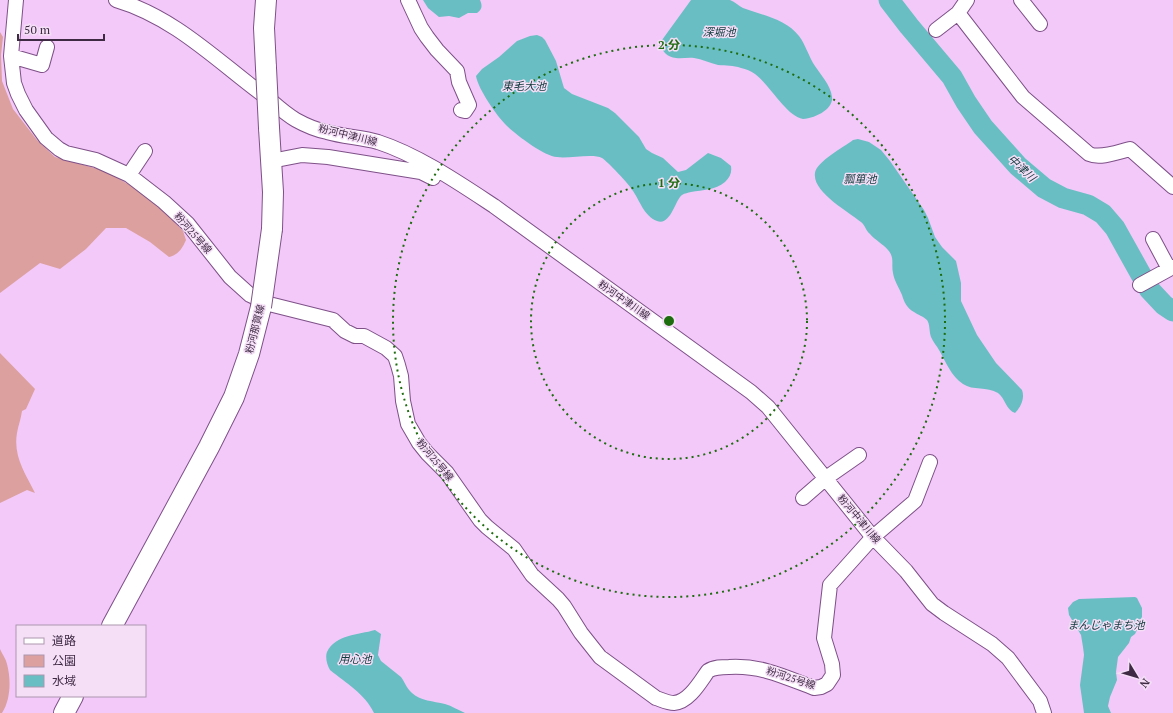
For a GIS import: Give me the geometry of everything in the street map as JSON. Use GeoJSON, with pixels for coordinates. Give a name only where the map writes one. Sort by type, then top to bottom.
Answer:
{"type":"FeatureCollection","features":[{"type":"Feature","properties":{"kind":"main road","name":"粉河那賀線"},"geometry":{"type":"LineString","coordinates":[[113,625],[209,447],[234,397],[249,354],[261,307],[272,229],[273,192],[264,28],[266,0]]}},
{"type":"Feature","properties":{"kind":"main road"},"geometry":{"type":"LineString","coordinates":[[64,713],[72,697]]}},
{"type":"Feature","properties":{"kind":"street","name":"粉河25号線"},"geometry":{"type":"LineString","coordinates":[[16,0],[11,67],[18,94],[34,122],[46,138],[66,153],[96,160],[129,175],[164,202],[188,224],[230,277],[250,295],[269,304],[333,320],[345,331],[355,336],[364,336],[373,340],[395,356],[401,376],[403,401],[408,424],[419,443],[447,473],[486,527],[514,549],[532,575],[564,606],[581,633],[600,657],[656,698],[666,702],[675,703],[685,699],[708,671],[723,667],[763,669],[814,688],[827,684],[833,675],[832,664],[824,638],[830,585],[873,537],[916,501],[930,462]]}},
{"type":"Feature","properties":{"kind":"street","name":"粉河中津川線"},"geometry":{"type":"LineString","coordinates":[[116,0],[134,5],[162,19],[182,32],[251,87],[296,120],[327,132],[376,142],[387,146],[429,166],[461,185],[494,206],[751,392],[768,407],[873,537],[906,571],[932,604],[971,629],[1008,658],[1040,701],[1044,713]]}},
{"type":"Feature","properties":{"kind":"street"},"geometry":{"type":"LineString","coordinates":[[408,0],[421,28],[427,37],[457,71],[459,82],[468,105],[465,111],[461,110]]}},
{"type":"Feature","properties":{"kind":"street"},"geometry":{"type":"LineString","coordinates":[[936,30],[958,13],[968,0]]}},
{"type":"Feature","properties":{"kind":"street"},"geometry":{"type":"LineString","coordinates":[[1021,0],[1040,24]]}},
{"type":"Feature","properties":{"kind":"street"},"geometry":{"type":"LineString","coordinates":[[958,13],[1023,96],[1089,154],[1093,156],[1100,156],[1130,149],[1173,187]]}},
{"type":"Feature","properties":{"kind":"street"},"geometry":{"type":"LineString","coordinates":[[11,56],[42,64],[47,46]]}},
{"type":"Feature","properties":{"kind":"street"},"geometry":{"type":"LineString","coordinates":[[129,175],[145,151]]}},
{"type":"Feature","properties":{"kind":"street"},"geometry":{"type":"LineString","coordinates":[[271,161],[302,155],[328,157],[421,172],[455,190],[461,185]]}},
{"type":"Feature","properties":{"kind":"street"},"geometry":{"type":"LineString","coordinates":[[1140,285],[1169,269],[1153,239]]}},
{"type":"Feature","properties":{"kind":"street"},"geometry":{"type":"LineString","coordinates":[[803,498],[826,478],[859,455]]}},
{"type":"Feature","properties":{"kind":"green space"},"geometry":{"type":"Polygon","coordinates":[[[0,32],[3,37],[1,55],[2,81],[13,109],[37,140],[55,157],[105,171],[135,188],[163,210],[183,231],[186,240],[177,253],[169,257],[150,242],[126,228],[106,228],[86,249],[60,269],[40,263],[0,293],[0,32]]]}},
{"type":"Feature","properties":{"kind":"green space"},"geometry":{"type":"Polygon","coordinates":[[[0,353],[35,389],[26,409],[22,411],[16,441],[18,457],[35,493],[27,490],[0,503],[0,353]]]}},
{"type":"Feature","properties":{"kind":"green space"},"geometry":{"type":"Polygon","coordinates":[[[0,649],[6,662],[10,682],[9,695],[2,713],[0,713],[0,649]]]}},
{"type":"Feature","properties":{"kind":"water"},"geometry":{"type":"Polygon","coordinates":[[[423,0],[480,0],[482,7],[477,13],[468,13],[459,18],[449,16],[439,17],[428,8],[423,0]]]}},
{"type":"Feature","properties":{"kind":"water","name":"深堀池"},"geometry":{"type":"Polygon","coordinates":[[[691,0],[730,0],[743,8],[766,15],[781,22],[794,30],[801,39],[813,63],[829,88],[832,99],[828,108],[816,116],[803,119],[797,117],[784,107],[760,79],[750,71],[735,66],[718,65],[692,58],[676,58],[666,54],[662,49],[662,40],[691,0]]]}},
{"type":"Feature","properties":{"kind":"water","name":"東毛大池"},"geometry":{"type":"Polygon","coordinates":[[[537,35],[545,40],[556,61],[564,88],[572,94],[608,108],[615,113],[639,137],[646,149],[663,158],[678,172],[686,170],[708,153],[721,158],[731,166],[731,173],[725,182],[713,188],[685,193],[679,198],[666,220],[662,222],[657,221],[649,216],[628,184],[602,158],[593,156],[551,156],[516,134],[506,125],[488,102],[480,88],[476,76],[482,69],[499,57],[517,41],[537,35]]]}},
{"type":"Feature","properties":{"kind":"water","name":"瓢箪池"},"geometry":{"type":"Polygon","coordinates":[[[858,139],[869,142],[881,150],[890,161],[924,210],[935,237],[942,247],[956,261],[961,283],[961,301],[977,335],[996,363],[1022,390],[1022,402],[1015,413],[1008,407],[998,393],[967,386],[955,377],[930,335],[927,320],[908,307],[905,302],[895,281],[890,253],[869,233],[862,223],[832,201],[819,187],[815,173],[820,164],[853,140],[858,139]]]}},
{"type":"Feature","properties":{"kind":"water","name":"まんじゃまち池"},"geometry":{"type":"Polygon","coordinates":[[[1135,597],[1142,608],[1142,617],[1137,624],[1135,634],[1131,637],[1129,643],[1118,657],[1116,672],[1117,680],[1108,706],[1111,713],[1084,713],[1080,685],[1084,655],[1083,647],[1081,635],[1069,615],[1068,608],[1073,602],[1079,599],[1135,597]]]}},
{"type":"Feature","properties":{"kind":"water","name":"用心池"},"geometry":{"type":"Polygon","coordinates":[[[375,630],[381,634],[378,655],[381,661],[401,677],[412,693],[423,699],[448,705],[465,713],[374,713],[366,700],[360,694],[330,670],[326,656],[331,646],[342,638],[375,630]]]}},
{"type":"Feature","properties":{"kind":"waterway","name":"中津川"},"geometry":{"type":"LineString","coordinates":[[889,0],[952,77],[966,102],[983,127],[1018,166],[1044,188],[1063,198],[1088,205],[1103,214],[1115,228],[1149,289],[1164,305],[1173,311]]}}]}
